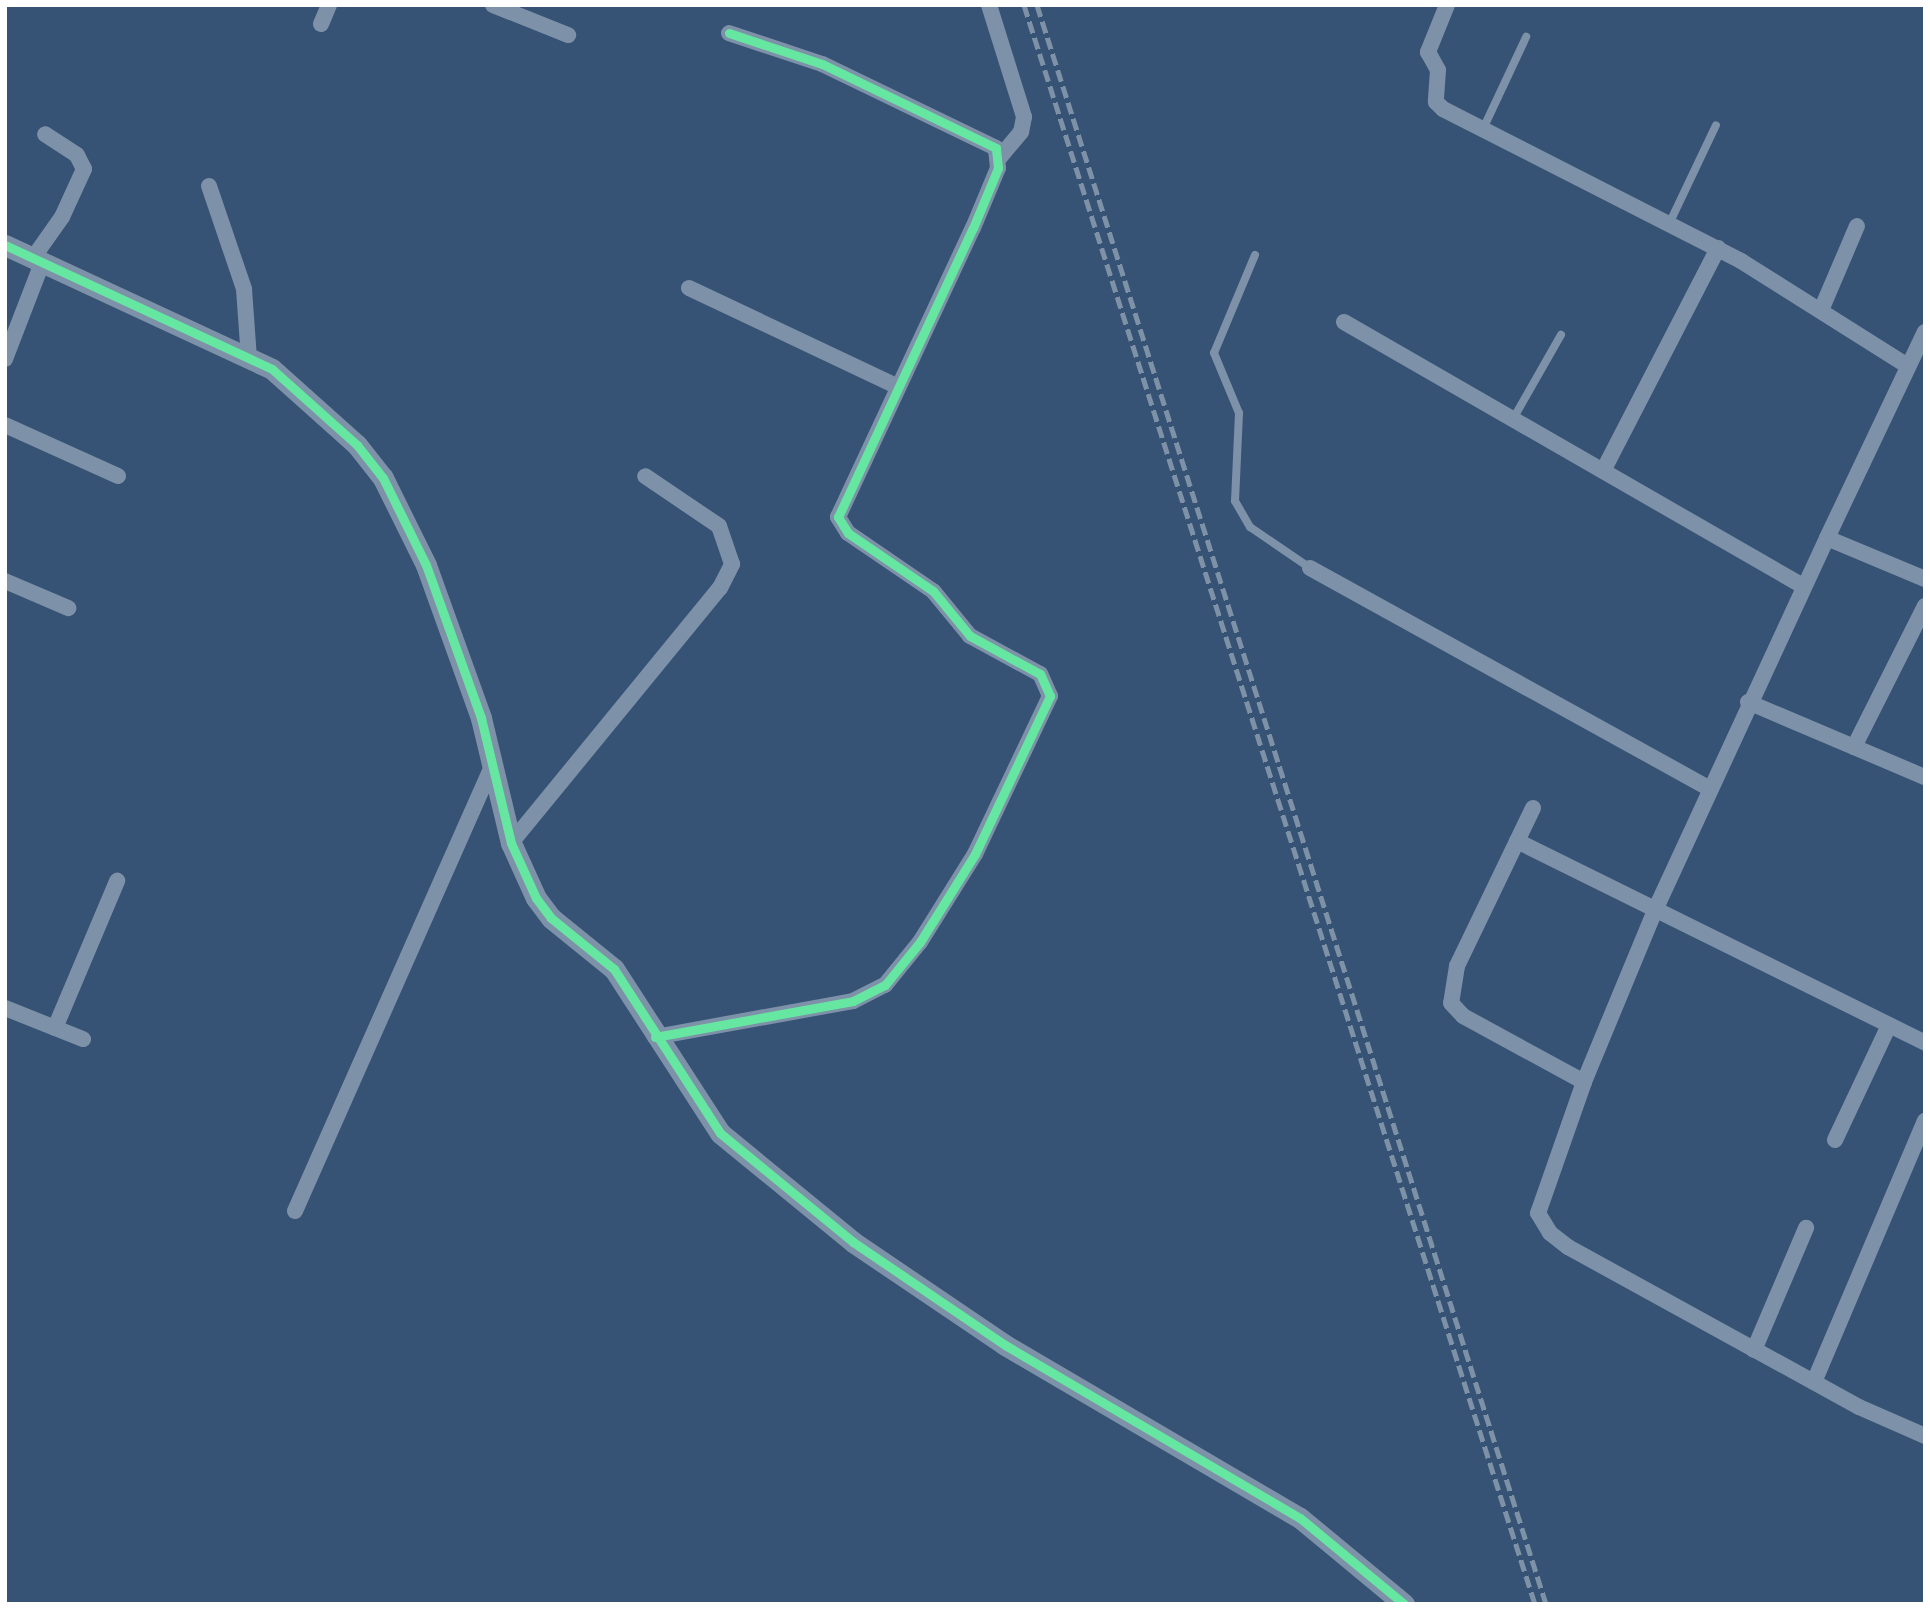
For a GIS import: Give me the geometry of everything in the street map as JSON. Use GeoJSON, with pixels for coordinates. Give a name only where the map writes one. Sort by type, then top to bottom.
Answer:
{"type":"FeatureCollection","features":[{"type":"Feature","properties":{"kind":"street"},"geometry":{"type":"LineString","coordinates":[[321,24],[329,5]]}},
{"type":"Feature","properties":{"kind":"street"},"geometry":{"type":"LineString","coordinates":[[493,5],[569,35]]}},
{"type":"Feature","properties":{"kind":"street"},"geometry":{"type":"LineString","coordinates":[[655,1037],[853,1001],[885,985],[954,891],[1047,707],[1048,684],[1040,674],[970,636],[925,585],[840,525],[840,505],[898,387],[1000,157],[1021,132],[1024,117],[989,5]]}},
{"type":"Feature","properties":{"kind":"street"},"geometry":{"type":"LineString","coordinates":[[1441,7],[1428,52],[1438,70],[1436,102],[1483,129],[1718,248],[1822,308],[1908,366]]}},
{"type":"Feature","properties":{"kind":"street"},"geometry":{"type":"LineString","coordinates":[[729,33],[844,74],[985,140],[1000,157]]}},
{"type":"Feature","properties":{"kind":"street"},"geometry":{"type":"LineString","coordinates":[[5,359],[38,260],[84,169],[77,155],[46,134]]}},
{"type":"Feature","properties":{"kind":"street"},"geometry":{"type":"LineString","coordinates":[[209,186],[244,289],[249,358]]}},
{"type":"Feature","properties":{"kind":"street"},"geometry":{"type":"LineString","coordinates":[[1822,308],[1857,226]]}},
{"type":"Feature","properties":{"kind":"street"},"geometry":{"type":"LineString","coordinates":[[5,245],[249,358],[323,409],[383,478],[452,631],[492,767],[511,844],[551,918],[614,969],[655,1037],[720,1133],[853,1242],[1005,1345],[1300,1518],[1404,1604]]}},
{"type":"Feature","properties":{"kind":"street"},"geometry":{"type":"LineString","coordinates":[[1604,471],[1718,248]]}},
{"type":"Feature","properties":{"kind":"street"},"geometry":{"type":"LineString","coordinates":[[689,288],[898,387]]}},
{"type":"Feature","properties":{"kind":"street"},"geometry":{"type":"LineString","coordinates":[[1344,322],[1803,586]]}},
{"type":"Feature","properties":{"kind":"street"},"geometry":{"type":"LineString","coordinates":[[1925,332],[1748,702],[1656,908],[1543,1189],[1542,1222],[1568,1247],[1814,1382],[1925,1436]]}},
{"type":"Feature","properties":{"kind":"street"},"geometry":{"type":"LineString","coordinates":[[5,425],[118,476]]}},
{"type":"Feature","properties":{"kind":"street"},"geometry":{"type":"LineString","coordinates":[[511,844],[720,588],[732,564],[719,526],[645,476]]}},
{"type":"Feature","properties":{"kind":"street"},"geometry":{"type":"LineString","coordinates":[[1826,538],[1925,579]]}},
{"type":"Feature","properties":{"kind":"street"},"geometry":{"type":"LineString","coordinates":[[1310,568],[1708,788]]}},
{"type":"Feature","properties":{"kind":"street"},"geometry":{"type":"LineString","coordinates":[[5,581],[68,608]]}},
{"type":"Feature","properties":{"kind":"street"},"geometry":{"type":"LineString","coordinates":[[1854,747],[1925,606]]}},
{"type":"Feature","properties":{"kind":"street"},"geometry":{"type":"LineString","coordinates":[[1748,702],[1925,777]]}},
{"type":"Feature","properties":{"kind":"street"},"geometry":{"type":"LineString","coordinates":[[295,1211],[492,767]]}},
{"type":"Feature","properties":{"kind":"street"},"geometry":{"type":"LineString","coordinates":[[1532,808],[1457,966],[1451,1003],[1463,1016],[1584,1082]]}},
{"type":"Feature","properties":{"kind":"street"},"geometry":{"type":"LineString","coordinates":[[1517,841],[1920,1040]]}},
{"type":"Feature","properties":{"kind":"street"},"geometry":{"type":"LineString","coordinates":[[55,1028],[117,881]]}},
{"type":"Feature","properties":{"kind":"street"},"geometry":{"type":"LineString","coordinates":[[5,1008],[83,1039]]}},
{"type":"Feature","properties":{"kind":"street"},"geometry":{"type":"LineString","coordinates":[[1835,1140],[1889,1026]]}},
{"type":"Feature","properties":{"kind":"street"},"geometry":{"type":"LineString","coordinates":[[1814,1382],[1925,1121]]}},
{"type":"Feature","properties":{"kind":"street"},"geometry":{"type":"LineString","coordinates":[[1754,1350],[1806,1228]]}},
{"type":"Feature","properties":{"kind":"lane"},"geometry":{"type":"LineString","coordinates":[[1483,129],[1526,37]]}},
{"type":"Feature","properties":{"kind":"lane"},"geometry":{"type":"LineString","coordinates":[[1670,222],[1716,125]]}},
{"type":"Feature","properties":{"kind":"lane"},"geometry":{"type":"LineString","coordinates":[[1255,255],[1214,353],[1239,413],[1235,501],[1250,527],[1310,568]]}},
{"type":"Feature","properties":{"kind":"lane"},"geometry":{"type":"LineString","coordinates":[[1513,419],[1561,335]]}},
{"type":"Feature","properties":{"kind":"railway"},"geometry":{"type":"LineString","coordinates":[[1024,5],[1535,1604]]}},
{"type":"Feature","properties":{"kind":"railway"},"geometry":{"type":"LineString","coordinates":[[1037,5],[1546,1604]]}},
{"type":"Feature","properties":{"kind":"cycle path"},"geometry":{"type":"LineString","coordinates":[[655,1037],[853,1001],[885,985],[920,942],[975,854],[1050,696],[1040,674],[970,636],[933,591],[848,533],[838,517],[973,228],[998,168],[996,148],[822,64],[729,33]]}},
{"type":"Feature","properties":{"kind":"cycle path"},"geometry":{"type":"LineString","coordinates":[[5,245],[272,369],[357,445],[383,478],[426,565],[481,718],[511,843],[536,898],[551,918],[614,969],[720,1133],[853,1242],[1005,1345],[1300,1518],[1404,1604]]}}]}
